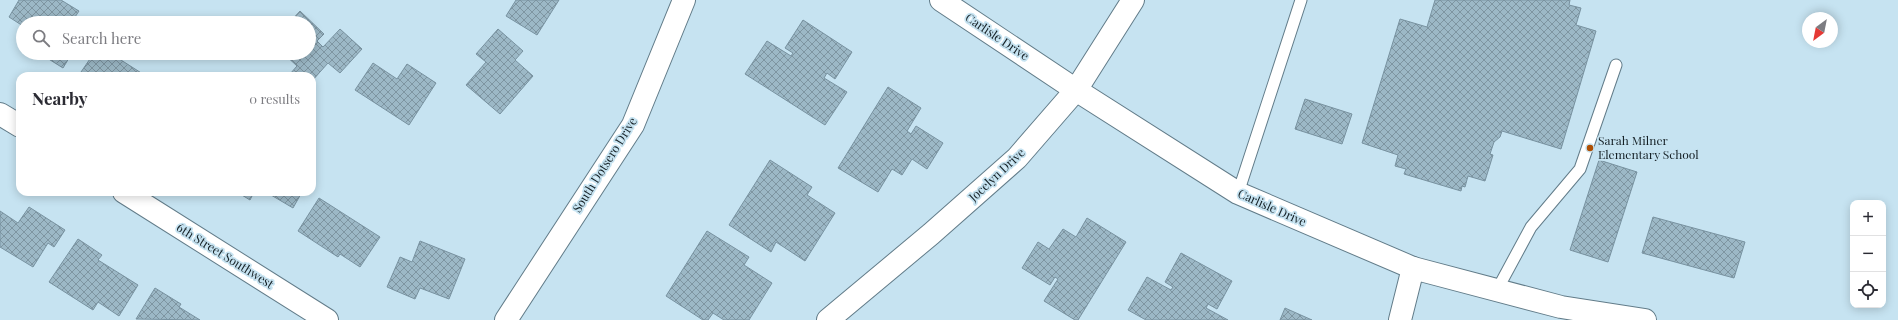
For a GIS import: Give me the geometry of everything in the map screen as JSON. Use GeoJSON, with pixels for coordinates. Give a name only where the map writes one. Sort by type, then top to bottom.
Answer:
{"type":"FeatureCollection","features":[{"type":"Feature","properties":{"kind":"street","name":"South Dotsero Drive"},"geometry":{"type":"LineString","coordinates":[[506,320],[633,125],[684,0]]}},
{"type":"Feature","properties":{"kind":"street","name":"Carlisle Drive"},"geometry":{"type":"LineString","coordinates":[[941,0],[1076,90],[1238,193],[1413,268],[1561,307],[1645,320]]}},
{"type":"Feature","properties":{"kind":"street","name":"Jocelyn Drive"},"geometry":{"type":"LineString","coordinates":[[828,320],[931,234],[1017,158],[1076,90],[1133,0]]}},
{"type":"Feature","properties":{"kind":"street"},"geometry":{"type":"LineString","coordinates":[[0,114],[16,124]]}},
{"type":"Feature","properties":{"kind":"street","name":"6th Street Southwest"},"geometry":{"type":"LineString","coordinates":[[130,196],[326,320]]}},
{"type":"Feature","properties":{"kind":"street"},"geometry":{"type":"LineString","coordinates":[[1400,320],[1413,268]]}},
{"type":"Feature","properties":{"kind":"lane"},"geometry":{"type":"LineString","coordinates":[[1238,193],[1300,0]]}},
{"type":"Feature","properties":{"kind":"lane"},"geometry":{"type":"LineString","coordinates":[[1497,290],[1531,228],[1580,169],[1616,65]]}},
{"type":"Feature","properties":{"kind":"building"},"geometry":{"type":"Polygon","coordinates":[[[19,0],[61,0],[79,11],[76,16],[16,16],[16,22],[9,17],[19,0]]]}},
{"type":"Feature","properties":{"kind":"building"},"geometry":{"type":"Polygon","coordinates":[[[516,0],[559,0],[537,35],[506,16],[516,0]]]}},
{"type":"Feature","properties":{"kind":"building"},"geometry":{"type":"Polygon","coordinates":[[[1435,0],[1570,0],[1569,5],[1581,8],[1576,25],[1596,31],[1561,149],[1502,131],[1500,137],[1494,142],[1490,154],[1493,155],[1485,181],[1468,176],[1465,187],[1462,186],[1461,191],[1404,174],[1406,169],[1395,166],[1398,155],[1362,143],[1400,19],[1427,27],[1435,0]]]}},
{"type":"Feature","properties":{"kind":"building"},"geometry":{"type":"Polygon","coordinates":[[[300,11],[305,16],[295,16],[300,11]]]}},
{"type":"Feature","properties":{"kind":"building"},"geometry":{"type":"Polygon","coordinates":[[[803,20],[852,52],[835,79],[827,73],[824,78],[847,92],[825,125],[745,74],[767,41],[791,56],[793,53],[785,48],[803,20]]]}},
{"type":"Feature","properties":{"kind":"building"},"geometry":{"type":"Polygon","coordinates":[[[316,26],[324,34],[317,41],[323,47],[340,29],[362,49],[340,73],[328,63],[316,76],[316,72],[292,72],[297,66],[291,60],[316,60],[316,26]]]}},
{"type":"Feature","properties":{"kind":"building"},"geometry":{"type":"Polygon","coordinates":[[[498,29],[523,51],[515,60],[533,76],[500,114],[466,85],[486,62],[476,54],[498,29]]]}},
{"type":"Feature","properties":{"kind":"building"},"geometry":{"type":"Polygon","coordinates":[[[50,60],[68,60],[63,68],[50,60]]]}},
{"type":"Feature","properties":{"kind":"building"},"geometry":{"type":"Polygon","coordinates":[[[89,60],[121,60],[140,72],[81,72],[89,60]]]}},
{"type":"Feature","properties":{"kind":"building"},"geometry":{"type":"Polygon","coordinates":[[[373,63],[397,79],[407,64],[436,83],[409,125],[355,90],[373,63]]]}},
{"type":"Feature","properties":{"kind":"building"},"geometry":{"type":"Polygon","coordinates":[[[888,87],[921,108],[907,131],[911,134],[916,126],[943,143],[927,169],[912,159],[902,175],[892,169],[878,192],[838,168],[888,87]]]}},
{"type":"Feature","properties":{"kind":"building"},"geometry":{"type":"Polygon","coordinates":[[[1305,99],[1352,114],[1342,144],[1295,129],[1305,99]]]}},
{"type":"Feature","properties":{"kind":"building"},"geometry":{"type":"Polygon","coordinates":[[[770,160],[812,187],[807,195],[835,213],[805,261],[776,242],[771,252],[729,225],[770,160]]]}},
{"type":"Feature","properties":{"kind":"building"},"geometry":{"type":"Polygon","coordinates":[[[1599,160],[1637,172],[1608,262],[1570,250],[1599,160]]]}},
{"type":"Feature","properties":{"kind":"building"},"geometry":{"type":"Polygon","coordinates":[[[244,196],[252,196],[250,200],[244,196]]]}},
{"type":"Feature","properties":{"kind":"building"},"geometry":{"type":"Polygon","coordinates":[[[273,196],[300,196],[293,208],[273,196]]]}},
{"type":"Feature","properties":{"kind":"building"},"geometry":{"type":"Polygon","coordinates":[[[319,198],[380,237],[360,267],[340,254],[338,257],[298,231],[319,198]]]}},
{"type":"Feature","properties":{"kind":"building"},"geometry":{"type":"Polygon","coordinates":[[[29,207],[65,230],[54,247],[48,243],[33,267],[0,247],[0,211],[18,223],[29,207]]]}},
{"type":"Feature","properties":{"kind":"building"},"geometry":{"type":"Polygon","coordinates":[[[1653,217],[1745,242],[1734,278],[1642,253],[1653,217]]]}},
{"type":"Feature","properties":{"kind":"building"},"geometry":{"type":"Polygon","coordinates":[[[1087,218],[1126,242],[1078,320],[1075,320],[1044,301],[1058,279],[1055,277],[1050,285],[1022,268],[1038,242],[1049,249],[1063,229],[1076,237],[1087,218]]]}},
{"type":"Feature","properties":{"kind":"building"},"geometry":{"type":"Polygon","coordinates":[[[707,231],[749,257],[744,265],[772,283],[749,320],[724,320],[713,313],[708,320],[703,320],[666,296],[707,231]]]}},
{"type":"Feature","properties":{"kind":"building"},"geometry":{"type":"Polygon","coordinates":[[[78,239],[102,255],[98,260],[138,285],[119,316],[98,302],[93,310],[49,282],[78,239]]]}},
{"type":"Feature","properties":{"kind":"building"},"geometry":{"type":"Polygon","coordinates":[[[420,241],[465,259],[449,299],[420,288],[415,299],[387,287],[400,257],[412,262],[420,241]]]}},
{"type":"Feature","properties":{"kind":"building"},"geometry":{"type":"Polygon","coordinates":[[[1181,253],[1232,281],[1217,309],[1208,304],[1206,308],[1228,320],[1146,320],[1128,310],[1147,277],[1171,290],[1173,287],[1165,282],[1181,253]]]}},
{"type":"Feature","properties":{"kind":"building"},"geometry":{"type":"Polygon","coordinates":[[[155,288],[181,304],[179,307],[200,320],[136,319],[155,288]]]}},
{"type":"Feature","properties":{"kind":"building"},"geometry":{"type":"Polygon","coordinates":[[[1285,308],[1312,320],[1280,320],[1285,308]]]}},
{"type":"Feature","properties":{"kind":"place","name":"Sarah Milner Elementary School"},"geometry":{"type":"Point","coordinates":[1590,148]}}]}
